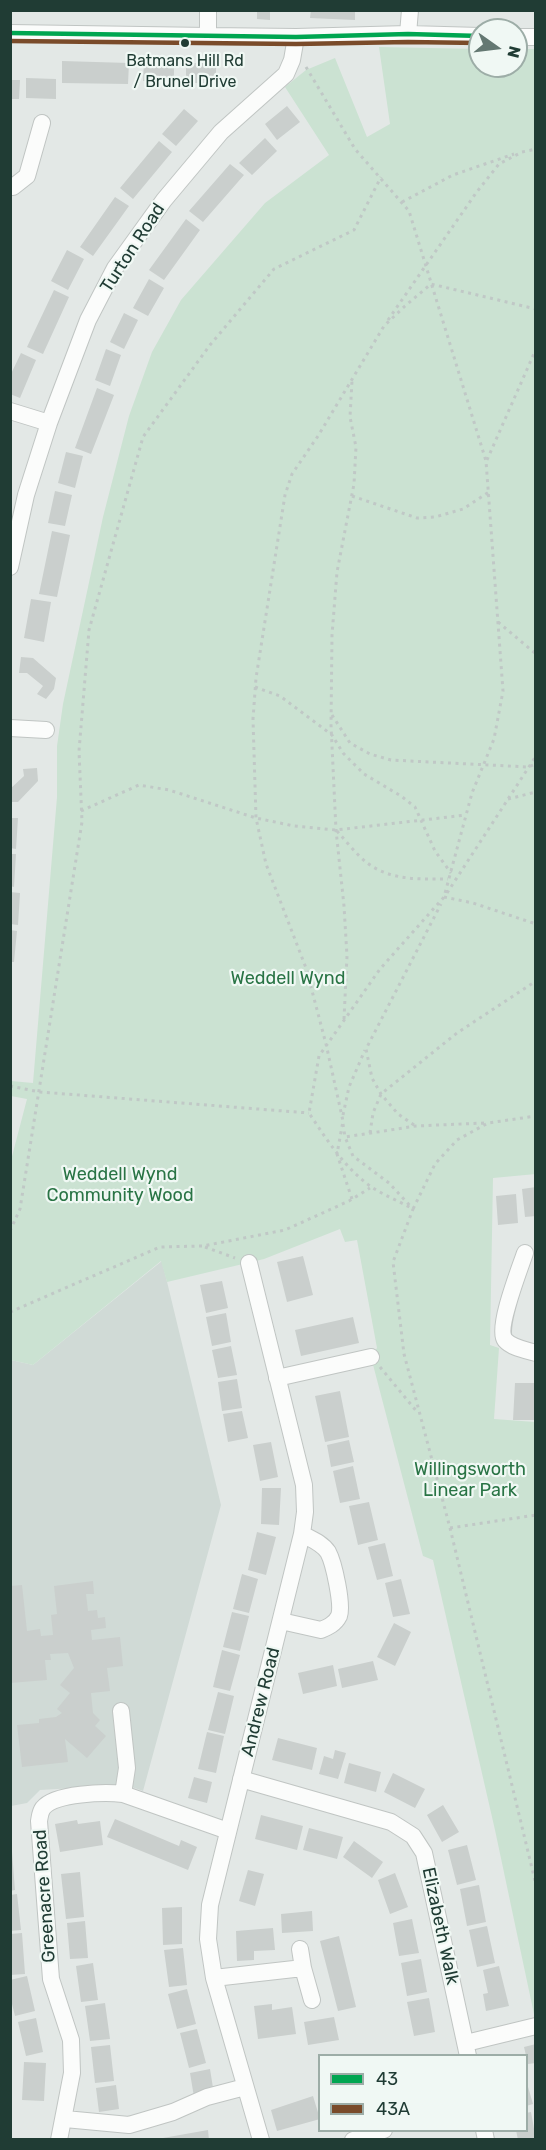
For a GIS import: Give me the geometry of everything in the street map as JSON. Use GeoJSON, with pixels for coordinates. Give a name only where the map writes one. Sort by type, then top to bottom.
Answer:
{"type":"FeatureCollection","features":[{"type":"Feature","properties":{"kind":"street"},"geometry":{"type":"LineString","coordinates":[[208,10],[208,36]]}},
{"type":"Feature","properties":{"kind":"street"},"geometry":{"type":"LineString","coordinates":[[408,34],[410,10]]}},
{"type":"Feature","properties":{"kind":"street"},"geometry":{"type":"LineString","coordinates":[[10,33],[296,37],[408,34],[468,36]]}},
{"type":"Feature","properties":{"kind":"street","name":"Turton Road"},"geometry":{"type":"LineString","coordinates":[[10,567],[26,495],[49,423],[88,320],[115,268],[164,200],[221,132],[286,74],[292,60],[296,37]]}},
{"type":"Feature","properties":{"kind":"street"},"geometry":{"type":"LineString","coordinates":[[10,187],[27,176],[42,123]]}},
{"type":"Feature","properties":{"kind":"street"},"geometry":{"type":"LineString","coordinates":[[10,411],[49,423]]}},
{"type":"Feature","properties":{"kind":"street"},"geometry":{"type":"LineString","coordinates":[[10,728],[46,730]]}},
{"type":"Feature","properties":{"kind":"street"},"geometry":{"type":"LineString","coordinates":[[525,1253],[504,1321],[502,1335],[506,1342],[536,1353]]}},
{"type":"Feature","properties":{"kind":"street","name":"Andrew Road"},"geometry":{"type":"LineString","coordinates":[[249,1263],[304,1485],[305,1512],[302,1534],[281,1621],[210,1905],[208,1926],[214,1978],[261,2139]]}},
{"type":"Feature","properties":{"kind":"street"},"geometry":{"type":"LineString","coordinates":[[277,1378],[371,1357]]}},
{"type":"Feature","properties":{"kind":"street"},"geometry":{"type":"LineString","coordinates":[[281,1621],[321,1630],[333,1624],[339,1615],[340,1601],[329,1554],[321,1545],[302,1534]]}},
{"type":"Feature","properties":{"kind":"street"},"geometry":{"type":"LineString","coordinates":[[121,1711],[127,1768],[123,1794]]}},
{"type":"Feature","properties":{"kind":"street","name":"Elizabeth Walk"},"geometry":{"type":"LineString","coordinates":[[241,1779],[392,1822],[413,1836],[424,1852],[467,2049]]}},
{"type":"Feature","properties":{"kind":"street","name":"Greenacre Road"},"geometry":{"type":"LineString","coordinates":[[59,2139],[72,2073],[71,2040],[51,1979],[39,1821],[41,1810],[48,1803],[82,1794],[123,1794],[228,1830]]}},
{"type":"Feature","properties":{"kind":"street"},"geometry":{"type":"LineString","coordinates":[[300,1949],[312,2000]]}},
{"type":"Feature","properties":{"kind":"street"},"geometry":{"type":"LineString","coordinates":[[214,1978],[303,1968]]}},
{"type":"Feature","properties":{"kind":"street"},"geometry":{"type":"LineString","coordinates":[[467,2049],[536,2026]]}},
{"type":"Feature","properties":{"kind":"street"},"geometry":{"type":"LineString","coordinates":[[64,2119],[129,2125],[173,2112],[207,2097],[245,2087]]}},
{"type":"Feature","properties":{"kind":"street"},"geometry":{"type":"LineString","coordinates":[[353,2139],[377,2132]]}},
{"type":"Feature","properties":{"kind":"path"},"geometry":{"type":"LineString","coordinates":[[305,63],[308,72],[355,149],[409,211],[486,461],[489,492],[503,692],[494,739],[472,793],[444,897],[380,969],[326,1044],[319,1056],[309,1113],[337,1154],[352,1171],[371,1187],[412,1209]]}},
{"type":"Feature","properties":{"kind":"path"},"geometry":{"type":"LineString","coordinates":[[402,202],[453,175],[536,149]]}},
{"type":"Feature","properties":{"kind":"path"},"geometry":{"type":"LineString","coordinates":[[412,1209],[389,1183],[354,1156],[345,1137],[326,1044],[306,968],[266,864],[256,818],[253,719],[255,687],[285,495],[292,474],[384,326],[476,193],[500,164],[522,152]]}},
{"type":"Feature","properties":{"kind":"path"},"geometry":{"type":"LineString","coordinates":[[10,1231],[21,1209],[82,822],[79,751],[89,630],[143,437],[210,345],[274,269],[354,230],[381,177]]}},
{"type":"Feature","properties":{"kind":"path"},"geometry":{"type":"LineString","coordinates":[[431,284],[536,309]]}},
{"type":"Feature","properties":{"kind":"path"},"geometry":{"type":"LineString","coordinates":[[384,326],[431,284]]}},
{"type":"Feature","properties":{"kind":"path"},"geometry":{"type":"LineString","coordinates":[[486,461],[536,349]]}},
{"type":"Feature","properties":{"kind":"path"},"geometry":{"type":"LineString","coordinates":[[344,1019],[346,956],[344,906],[336,830],[331,713],[332,635],[337,572],[352,496],[356,447],[350,417],[352,379]]}},
{"type":"Feature","properties":{"kind":"path"},"geometry":{"type":"LineString","coordinates":[[352,496],[417,518],[435,517],[463,509],[489,492]]}},
{"type":"Feature","properties":{"kind":"path"},"geometry":{"type":"LineString","coordinates":[[498,622],[536,654]]}},
{"type":"Feature","properties":{"kind":"path"},"geometry":{"type":"LineString","coordinates":[[255,687],[280,696],[332,735],[343,753],[364,774],[415,807],[435,851],[451,873]]}},
{"type":"Feature","properties":{"kind":"path"},"geometry":{"type":"LineString","coordinates":[[331,713],[351,743],[370,754],[392,760],[528,767],[536,764]]}},
{"type":"Feature","properties":{"kind":"path"},"geometry":{"type":"LineString","coordinates":[[352,1199],[337,1154],[343,1108],[349,1087],[398,983],[444,897],[536,756]]}},
{"type":"Feature","properties":{"kind":"path"},"geometry":{"type":"LineString","coordinates":[[81,810],[139,785],[169,790],[256,818],[294,826],[336,830],[466,815]]}},
{"type":"Feature","properties":{"kind":"path"},"geometry":{"type":"LineString","coordinates":[[508,799],[536,792]]}},
{"type":"Feature","properties":{"kind":"path"},"geometry":{"type":"LineString","coordinates":[[336,830],[366,862],[386,873],[411,879],[449,879]]}},
{"type":"Feature","properties":{"kind":"path"},"geometry":{"type":"LineString","coordinates":[[444,897],[473,903],[536,924]]}},
{"type":"Feature","properties":{"kind":"path"},"geometry":{"type":"LineString","coordinates":[[370,1134],[373,1113],[381,1094],[457,1033],[536,981]]}},
{"type":"Feature","properties":{"kind":"path"},"geometry":{"type":"LineString","coordinates":[[366,1049],[372,1078],[381,1094],[398,1114],[416,1125]]}},
{"type":"Feature","properties":{"kind":"path"},"geometry":{"type":"LineString","coordinates":[[10,1086],[40,1092],[309,1113]]}},
{"type":"Feature","properties":{"kind":"path"},"geometry":{"type":"LineString","coordinates":[[345,1137],[416,1125],[488,1123],[536,1116]]}},
{"type":"Feature","properties":{"kind":"path"},"geometry":{"type":"LineString","coordinates":[[488,1123],[457,1140],[435,1164],[412,1209],[393,1262],[404,1354],[450,1528],[536,1885]]}},
{"type":"Feature","properties":{"kind":"path"},"geometry":{"type":"LineString","coordinates":[[10,1312],[160,1247],[203,1246],[285,1230],[352,1199],[371,1187]]}},
{"type":"Feature","properties":{"kind":"path"},"geometry":{"type":"LineString","coordinates":[[203,1246],[249,1263]]}},
{"type":"Feature","properties":{"kind":"path"},"geometry":{"type":"LineString","coordinates":[[371,1357],[419,1413]]}},
{"type":"Feature","properties":{"kind":"path"},"geometry":{"type":"LineString","coordinates":[[450,1528],[536,1515]]}},
{"type":"Feature","properties":{"kind":"shaded area"},"geometry":{"type":"Polygon","coordinates":[[[162,1261],[221,1505],[143,1791],[126,1785],[40,1790],[27,1803],[11,1806],[11,1360],[33,1365],[162,1261]]]}},
{"type":"Feature","properties":{"kind":"green space","name":"Weddell Wynd"},"geometry":{"type":"Polygon","coordinates":[[[379,47],[468,49],[468,78],[528,78],[528,49],[535,49],[536,1174],[493,1178],[490,1345],[499,1348],[494,1419],[535,1422],[535,2019],[495,1830],[433,1560],[423,1556],[371,1357],[377,1348],[357,1240],[345,1242],[340,1229],[264,1259],[167,1282],[161,1261],[33,1365],[11,1360],[10,1164],[27,1099],[11,1096],[11,1081],[33,1083],[57,797],[57,746],[63,704],[103,517],[129,416],[152,352],[181,300],[265,203],[329,155],[285,87],[306,70],[335,58],[367,137],[390,124],[379,47]]]}},
{"type":"Feature","properties":{"kind":"building"},"geometry":{"type":"Polygon","coordinates":[[[257,10],[270,10],[270,20],[257,19],[257,10]]]}},
{"type":"Feature","properties":{"kind":"building"},"geometry":{"type":"Polygon","coordinates":[[[311,10],[355,10],[355,20],[310,18],[311,10]]]}},
{"type":"Feature","properties":{"kind":"building"},"geometry":{"type":"Polygon","coordinates":[[[62,61],[129,63],[128,84],[62,83],[62,61]]]}},
{"type":"Feature","properties":{"kind":"building"},"geometry":{"type":"Polygon","coordinates":[[[144,62],[174,63],[174,82],[143,81],[144,62]]]}},
{"type":"Feature","properties":{"kind":"building"},"geometry":{"type":"Polygon","coordinates":[[[186,63],[216,63],[216,83],[186,83],[186,63]]]}},
{"type":"Feature","properties":{"kind":"building"},"geometry":{"type":"Polygon","coordinates":[[[26,78],[56,79],[56,99],[26,98],[26,78]]]}},
{"type":"Feature","properties":{"kind":"building"},"geometry":{"type":"Polygon","coordinates":[[[10,80],[20,80],[19,99],[10,99],[10,80]]]}},
{"type":"Feature","properties":{"kind":"building"},"geometry":{"type":"Polygon","coordinates":[[[287,106],[300,122],[277,140],[265,124],[287,106]]]}},
{"type":"Feature","properties":{"kind":"building"},"geometry":{"type":"Polygon","coordinates":[[[184,109],[198,121],[176,146],[162,134],[184,109]]]}},
{"type":"Feature","properties":{"kind":"building"},"geometry":{"type":"Polygon","coordinates":[[[265,138],[277,151],[252,175],[239,163],[265,138]]]}},
{"type":"Feature","properties":{"kind":"building"},"geometry":{"type":"Polygon","coordinates":[[[159,141],[172,152],[133,199],[120,188],[159,141]]]}},
{"type":"Feature","properties":{"kind":"building"},"geometry":{"type":"Polygon","coordinates":[[[230,164],[244,175],[203,222],[189,211],[230,164]]]}},
{"type":"Feature","properties":{"kind":"building"},"geometry":{"type":"Polygon","coordinates":[[[115,197],[129,206],[93,256],[80,247],[115,197]]]}},
{"type":"Feature","properties":{"kind":"building"},"geometry":{"type":"Polygon","coordinates":[[[186,219],[200,230],[164,280],[149,270],[186,219]]]}},
{"type":"Feature","properties":{"kind":"building"},"geometry":{"type":"Polygon","coordinates":[[[67,250],[84,259],[68,290],[51,281],[67,250]]]}},
{"type":"Feature","properties":{"kind":"building"},"geometry":{"type":"Polygon","coordinates":[[[149,279],[164,288],[148,316],[133,308],[149,279]]]}},
{"type":"Feature","properties":{"kind":"building"},"geometry":{"type":"Polygon","coordinates":[[[54,290],[69,297],[43,354],[27,347],[54,290]]]}},
{"type":"Feature","properties":{"kind":"building"},"geometry":{"type":"Polygon","coordinates":[[[124,313],[138,320],[124,349],[110,342],[124,313]]]}},
{"type":"Feature","properties":{"kind":"building"},"geometry":{"type":"Polygon","coordinates":[[[106,349],[121,355],[110,386],[95,380],[106,349]]]}},
{"type":"Feature","properties":{"kind":"building"},"geometry":{"type":"Polygon","coordinates":[[[21,353],[36,360],[20,398],[10,394],[10,376],[21,353]]]}},
{"type":"Feature","properties":{"kind":"building"},"geometry":{"type":"Polygon","coordinates":[[[97,388],[114,395],[91,454],[75,448],[97,388]]]}},
{"type":"Feature","properties":{"kind":"building"},"geometry":{"type":"Polygon","coordinates":[[[66,452],[83,456],[75,488],[58,483],[66,452]]]}},
{"type":"Feature","properties":{"kind":"building"},"geometry":{"type":"Polygon","coordinates":[[[55,491],[72,495],[65,526],[48,523],[55,491]]]}},
{"type":"Feature","properties":{"kind":"building"},"geometry":{"type":"Polygon","coordinates":[[[52,531],[70,535],[57,597],[39,594],[52,531]]]}},
{"type":"Feature","properties":{"kind":"building"},"geometry":{"type":"Polygon","coordinates":[[[31,599],[51,602],[44,642],[24,638],[31,599]]]}},
{"type":"Feature","properties":{"kind":"building"},"geometry":{"type":"Polygon","coordinates":[[[21,657],[33,658],[56,678],[54,689],[46,699],[37,694],[43,686],[27,673],[19,673],[21,657]]]}},
{"type":"Feature","properties":{"kind":"building"},"geometry":{"type":"Polygon","coordinates":[[[37,768],[38,781],[18,802],[10,802],[10,789],[24,776],[23,769],[37,768]]]}},
{"type":"Feature","properties":{"kind":"building"},"geometry":{"type":"Polygon","coordinates":[[[10,818],[18,818],[16,849],[10,848],[10,818]]]}},
{"type":"Feature","properties":{"kind":"building"},"geometry":{"type":"Polygon","coordinates":[[[10,854],[16,854],[14,887],[10,886],[10,854]]]}},
{"type":"Feature","properties":{"kind":"building"},"geometry":{"type":"Polygon","coordinates":[[[10,892],[20,893],[18,925],[10,924],[10,892]]]}},
{"type":"Feature","properties":{"kind":"building"},"geometry":{"type":"Polygon","coordinates":[[[10,930],[17,931],[14,962],[10,962],[10,930]]]}},
{"type":"Feature","properties":{"kind":"building"},"geometry":{"type":"Polygon","coordinates":[[[536,1187],[536,1216],[525,1217],[522,1189],[536,1187]]]}},
{"type":"Feature","properties":{"kind":"building"},"geometry":{"type":"Polygon","coordinates":[[[516,1194],[518,1223],[498,1225],[496,1196],[516,1194]]]}},
{"type":"Feature","properties":{"kind":"building"},"geometry":{"type":"Polygon","coordinates":[[[303,1256],[313,1295],[287,1302],[277,1262],[303,1256]]]}},
{"type":"Feature","properties":{"kind":"building"},"geometry":{"type":"Polygon","coordinates":[[[222,1281],[228,1308],[206,1313],[200,1285],[222,1281]]]}},
{"type":"Feature","properties":{"kind":"building"},"geometry":{"type":"Polygon","coordinates":[[[226,1313],[231,1342],[212,1346],[206,1317],[226,1313]]]}},
{"type":"Feature","properties":{"kind":"building"},"geometry":{"type":"Polygon","coordinates":[[[353,1317],[359,1343],[301,1356],[295,1330],[353,1317]]]}},
{"type":"Feature","properties":{"kind":"building"},"geometry":{"type":"Polygon","coordinates":[[[231,1346],[237,1375],[218,1378],[212,1350],[231,1346]]]}},
{"type":"Feature","properties":{"kind":"building"},"geometry":{"type":"Polygon","coordinates":[[[237,1379],[242,1408],[222,1411],[218,1382],[237,1379]]]}},
{"type":"Feature","properties":{"kind":"building"},"geometry":{"type":"Polygon","coordinates":[[[515,1383],[536,1383],[536,1420],[513,1420],[515,1383]]]}},
{"type":"Feature","properties":{"kind":"building"},"geometry":{"type":"Polygon","coordinates":[[[340,1391],[349,1437],[325,1442],[315,1396],[340,1391]]]}},
{"type":"Feature","properties":{"kind":"building"},"geometry":{"type":"Polygon","coordinates":[[[242,1411],[248,1438],[228,1442],[223,1414],[242,1411]]]}},
{"type":"Feature","properties":{"kind":"building"},"geometry":{"type":"Polygon","coordinates":[[[349,1440],[354,1462],[331,1467],[327,1445],[349,1440]]]}},
{"type":"Feature","properties":{"kind":"building"},"geometry":{"type":"Polygon","coordinates":[[[271,1442],[278,1477],[260,1481],[253,1445],[271,1442]]]}},
{"type":"Feature","properties":{"kind":"building"},"geometry":{"type":"Polygon","coordinates":[[[353,1466],[360,1499],[340,1503],[333,1471],[353,1466]]]}},
{"type":"Feature","properties":{"kind":"building"},"geometry":{"type":"Polygon","coordinates":[[[262,1488],[281,1488],[279,1525],[261,1524],[262,1488]]]}},
{"type":"Feature","properties":{"kind":"building"},"geometry":{"type":"Polygon","coordinates":[[[369,1502],[378,1540],[358,1545],[349,1506],[369,1502]]]}},
{"type":"Feature","properties":{"kind":"building"},"geometry":{"type":"Polygon","coordinates":[[[257,1532],[276,1537],[266,1575],[248,1570],[257,1532]]]}},
{"type":"Feature","properties":{"kind":"building"},"geometry":{"type":"Polygon","coordinates":[[[385,1543],[393,1576],[377,1580],[368,1547],[385,1543]]]}},
{"type":"Feature","properties":{"kind":"building"},"geometry":{"type":"Polygon","coordinates":[[[242,1574],[258,1579],[249,1613],[233,1609],[242,1574]]]}},
{"type":"Feature","properties":{"kind":"building"},"geometry":{"type":"Polygon","coordinates":[[[401,1579],[410,1614],[393,1617],[385,1583],[401,1579]]]}},
{"type":"Feature","properties":{"kind":"building"},"geometry":{"type":"Polygon","coordinates":[[[93,1581],[94,1594],[86,1594],[88,1611],[97,1610],[98,1618],[105,1617],[106,1628],[91,1630],[92,1640],[120,1637],[123,1666],[107,1668],[110,1691],[91,1693],[93,1713],[100,1720],[95,1726],[106,1736],[87,1758],[65,1739],[68,1762],[22,1767],[17,1725],[39,1723],[39,1719],[56,1717],[62,1713],[57,1709],[70,1693],[60,1685],[74,1668],[68,1653],[50,1654],[51,1660],[45,1660],[47,1680],[10,1683],[10,1586],[22,1585],[27,1631],[40,1629],[41,1636],[53,1635],[51,1615],[57,1614],[54,1586],[93,1581]]]}},
{"type":"Feature","properties":{"kind":"building"},"geometry":{"type":"Polygon","coordinates":[[[232,1612],[249,1616],[240,1651],[223,1647],[232,1612]]]}},
{"type":"Feature","properties":{"kind":"building"},"geometry":{"type":"Polygon","coordinates":[[[394,1623],[411,1632],[395,1666],[377,1657],[394,1623]]]}},
{"type":"Feature","properties":{"kind":"building"},"geometry":{"type":"Polygon","coordinates":[[[222,1650],[240,1655],[230,1691],[213,1687],[222,1650]]]}},
{"type":"Feature","properties":{"kind":"building"},"geometry":{"type":"Polygon","coordinates":[[[373,1661],[378,1680],[342,1688],[338,1669],[373,1661]]]}},
{"type":"Feature","properties":{"kind":"building"},"geometry":{"type":"Polygon","coordinates":[[[333,1665],[337,1686],[303,1694],[298,1673],[333,1665]]]}},
{"type":"Feature","properties":{"kind":"building"},"geometry":{"type":"Polygon","coordinates":[[[218,1692],[234,1696],[225,1734],[208,1730],[218,1692]]]}},
{"type":"Feature","properties":{"kind":"building"},"geometry":{"type":"Polygon","coordinates":[[[207,1732],[224,1736],[216,1773],[198,1769],[207,1732]]]}},
{"type":"Feature","properties":{"kind":"building"},"geometry":{"type":"Polygon","coordinates":[[[278,1738],[317,1748],[312,1770],[272,1760],[278,1738]]]}},
{"type":"Feature","properties":{"kind":"building"},"geometry":{"type":"Polygon","coordinates":[[[335,1750],[346,1753],[338,1779],[319,1774],[324,1756],[333,1759],[335,1750]]]}},
{"type":"Feature","properties":{"kind":"building"},"geometry":{"type":"Polygon","coordinates":[[[349,1763],[381,1772],[376,1792],[344,1783],[349,1763]]]}},
{"type":"Feature","properties":{"kind":"building"},"geometry":{"type":"Polygon","coordinates":[[[393,1773],[425,1789],[415,1808],[384,1792],[393,1773]]]}},
{"type":"Feature","properties":{"kind":"building"},"geometry":{"type":"Polygon","coordinates":[[[194,1777],[212,1782],[207,1803],[188,1798],[194,1777]]]}},
{"type":"Feature","properties":{"kind":"building"},"geometry":{"type":"Polygon","coordinates":[[[443,1805],[459,1832],[442,1842],[427,1815],[443,1805]]]}},
{"type":"Feature","properties":{"kind":"building"},"geometry":{"type":"Polygon","coordinates":[[[261,1815],[303,1826],[297,1850],[255,1839],[261,1815]]]}},
{"type":"Feature","properties":{"kind":"building"},"geometry":{"type":"Polygon","coordinates":[[[115,1819],[179,1846],[181,1840],[197,1847],[188,1870],[107,1837],[115,1819]]]}},
{"type":"Feature","properties":{"kind":"building"},"geometry":{"type":"Polygon","coordinates":[[[77,1820],[78,1824],[100,1821],[103,1845],[60,1852],[55,1824],[77,1820]]]}},
{"type":"Feature","properties":{"kind":"building"},"geometry":{"type":"Polygon","coordinates":[[[309,1828],[343,1837],[337,1859],[303,1850],[309,1828]]]}},
{"type":"Feature","properties":{"kind":"building"},"geometry":{"type":"Polygon","coordinates":[[[354,1841],[383,1862],[372,1878],[343,1857],[354,1841]]]}},
{"type":"Feature","properties":{"kind":"building"},"geometry":{"type":"Polygon","coordinates":[[[467,1845],[476,1880],[457,1885],[448,1850],[467,1845]]]}},
{"type":"Feature","properties":{"kind":"building"},"geometry":{"type":"Polygon","coordinates":[[[10,1852],[12,1852],[15,1890],[10,1891],[10,1852]]]}},
{"type":"Feature","properties":{"kind":"building"},"geometry":{"type":"Polygon","coordinates":[[[248,1870],[264,1874],[255,1906],[239,1901],[248,1870]]]}},
{"type":"Feature","properties":{"kind":"building"},"geometry":{"type":"Polygon","coordinates":[[[80,1872],[84,1917],[66,1919],[61,1874],[80,1872]]]}},
{"type":"Feature","properties":{"kind":"building"},"geometry":{"type":"Polygon","coordinates":[[[395,1873],[408,1907],[390,1914],[378,1880],[395,1873]]]}},
{"type":"Feature","properties":{"kind":"building"},"geometry":{"type":"Polygon","coordinates":[[[479,1885],[486,1922],[467,1926],[460,1889],[479,1885]]]}},
{"type":"Feature","properties":{"kind":"building"},"geometry":{"type":"Polygon","coordinates":[[[17,1894],[21,1930],[10,1931],[10,1895],[17,1894]]]}},
{"type":"Feature","properties":{"kind":"building"},"geometry":{"type":"Polygon","coordinates":[[[182,1907],[182,1944],[163,1945],[162,1908],[182,1907]]]}},
{"type":"Feature","properties":{"kind":"building"},"geometry":{"type":"Polygon","coordinates":[[[312,1911],[313,1931],[282,1933],[281,1914],[312,1911]]]}},
{"type":"Feature","properties":{"kind":"building"},"geometry":{"type":"Polygon","coordinates":[[[412,1919],[419,1953],[399,1956],[393,1923],[412,1919]]]}},
{"type":"Feature","properties":{"kind":"building"},"geometry":{"type":"Polygon","coordinates":[[[85,1921],[88,1958],[70,1959],[67,1923],[85,1921]]]}},
{"type":"Feature","properties":{"kind":"building"},"geometry":{"type":"Polygon","coordinates":[[[487,1926],[495,1963],[477,1967],[469,1930],[487,1926]]]}},
{"type":"Feature","properties":{"kind":"building"},"geometry":{"type":"Polygon","coordinates":[[[273,1928],[275,1950],[254,1951],[254,1960],[237,1961],[236,1931],[273,1928]]]}},
{"type":"Feature","properties":{"kind":"building"},"geometry":{"type":"Polygon","coordinates":[[[22,1933],[25,1974],[10,1975],[10,1934],[22,1933]]]}},
{"type":"Feature","properties":{"kind":"building"},"geometry":{"type":"Polygon","coordinates":[[[339,1936],[356,2007],[338,2011],[320,1941],[339,1936]]]}},
{"type":"Feature","properties":{"kind":"building"},"geometry":{"type":"Polygon","coordinates":[[[183,1948],[187,1985],[169,1987],[164,1950],[183,1948]]]}},
{"type":"Feature","properties":{"kind":"building"},"geometry":{"type":"Polygon","coordinates":[[[421,1959],[427,1992],[407,1996],[401,1963],[421,1959]]]}},
{"type":"Feature","properties":{"kind":"building"},"geometry":{"type":"Polygon","coordinates":[[[93,1963],[98,2000],[81,2002],[76,1966],[93,1963]]]}},
{"type":"Feature","properties":{"kind":"building"},"geometry":{"type":"Polygon","coordinates":[[[499,1966],[509,2006],[486,2011],[483,1994],[488,1993],[483,1970],[499,1966]]]}},
{"type":"Feature","properties":{"kind":"building"},"geometry":{"type":"Polygon","coordinates":[[[27,1976],[35,2011],[15,2016],[10,1996],[10,1980],[27,1976]]]}},
{"type":"Feature","properties":{"kind":"building"},"geometry":{"type":"Polygon","coordinates":[[[187,1989],[196,2024],[177,2029],[168,1994],[187,1989]]]}},
{"type":"Feature","properties":{"kind":"building"},"geometry":{"type":"Polygon","coordinates":[[[429,1998],[435,2032],[414,2036],[407,2002],[429,1998]]]}},
{"type":"Feature","properties":{"kind":"building"},"geometry":{"type":"Polygon","coordinates":[[[105,2003],[110,2039],[90,2041],[85,2006],[105,2003]]]}},
{"type":"Feature","properties":{"kind":"building"},"geometry":{"type":"Polygon","coordinates":[[[272,2004],[272,2010],[292,2007],[296,2034],[258,2039],[254,2006],[272,2004]]]}},
{"type":"Feature","properties":{"kind":"building"},"geometry":{"type":"Polygon","coordinates":[[[334,2017],[339,2040],[308,2045],[304,2022],[334,2017]]]}},
{"type":"Feature","properties":{"kind":"building"},"geometry":{"type":"Polygon","coordinates":[[[36,2018],[43,2052],[26,2056],[18,2022],[36,2018]]]}},
{"type":"Feature","properties":{"kind":"building"},"geometry":{"type":"Polygon","coordinates":[[[197,2029],[206,2063],[189,2068],[180,2033],[197,2029]]]}},
{"type":"Feature","properties":{"kind":"building"},"geometry":{"type":"Polygon","coordinates":[[[536,2044],[536,2063],[528,2064],[528,2054],[526,2054],[524,2047],[536,2044]]]}},
{"type":"Feature","properties":{"kind":"building"},"geometry":{"type":"Polygon","coordinates":[[[110,2045],[114,2081],[95,2083],[91,2047],[110,2045]]]}},
{"type":"Feature","properties":{"kind":"building"},"geometry":{"type":"Polygon","coordinates":[[[24,2062],[46,2063],[44,2101],[22,2100],[24,2062]]]}},
{"type":"Feature","properties":{"kind":"building"},"geometry":{"type":"Polygon","coordinates":[[[210,2069],[214,2094],[194,2097],[190,2073],[210,2069]]]}},
{"type":"Feature","properties":{"kind":"building"},"geometry":{"type":"Polygon","coordinates":[[[116,2085],[119,2109],[99,2112],[96,2088],[116,2085]]]}},
{"type":"Feature","properties":{"kind":"building"},"geometry":{"type":"Polygon","coordinates":[[[528,2087],[533,2104],[528,2105],[528,2087]]]}},
{"type":"Feature","properties":{"kind":"building"},"geometry":{"type":"Polygon","coordinates":[[[313,2096],[318,2120],[277,2131],[271,2110],[313,2096]]]}},
{"type":"Feature","properties":{"kind":"building"},"geometry":{"type":"Polygon","coordinates":[[[531,2112],[536,2140],[518,2140],[516,2132],[528,2132],[528,2113],[531,2112]]]}},
{"type":"Feature","properties":{"kind":"building"},"geometry":{"type":"Polygon","coordinates":[[[208,2130],[209,2140],[163,2140],[163,2138],[208,2130]]]}},
{"type":"Feature","properties":{"kind":"transit line","name":"43"},"geometry":{"type":"LineString","coordinates":[[10,33],[296,37],[408,34],[468,36]]}},
{"type":"Feature","properties":{"kind":"transit line","name":"43A"},"geometry":{"type":"LineString","coordinates":[[10,41],[296,44],[468,43]]}},
{"type":"Feature","properties":{"kind":"place","name":"Batmans Hill Rd / Brunel Drive"},"geometry":{"type":"Point","coordinates":[185,43]}},
{"type":"Feature","properties":{"kind":"park label","name":"Weddell Wynd Community Wood"},"geometry":{"type":"Point","coordinates":[120,1185]}},
{"type":"Feature","properties":{"kind":"park label","name":"Willingsworth Linear Park"},"geometry":{"type":"Point","coordinates":[470,1480]}}]}
